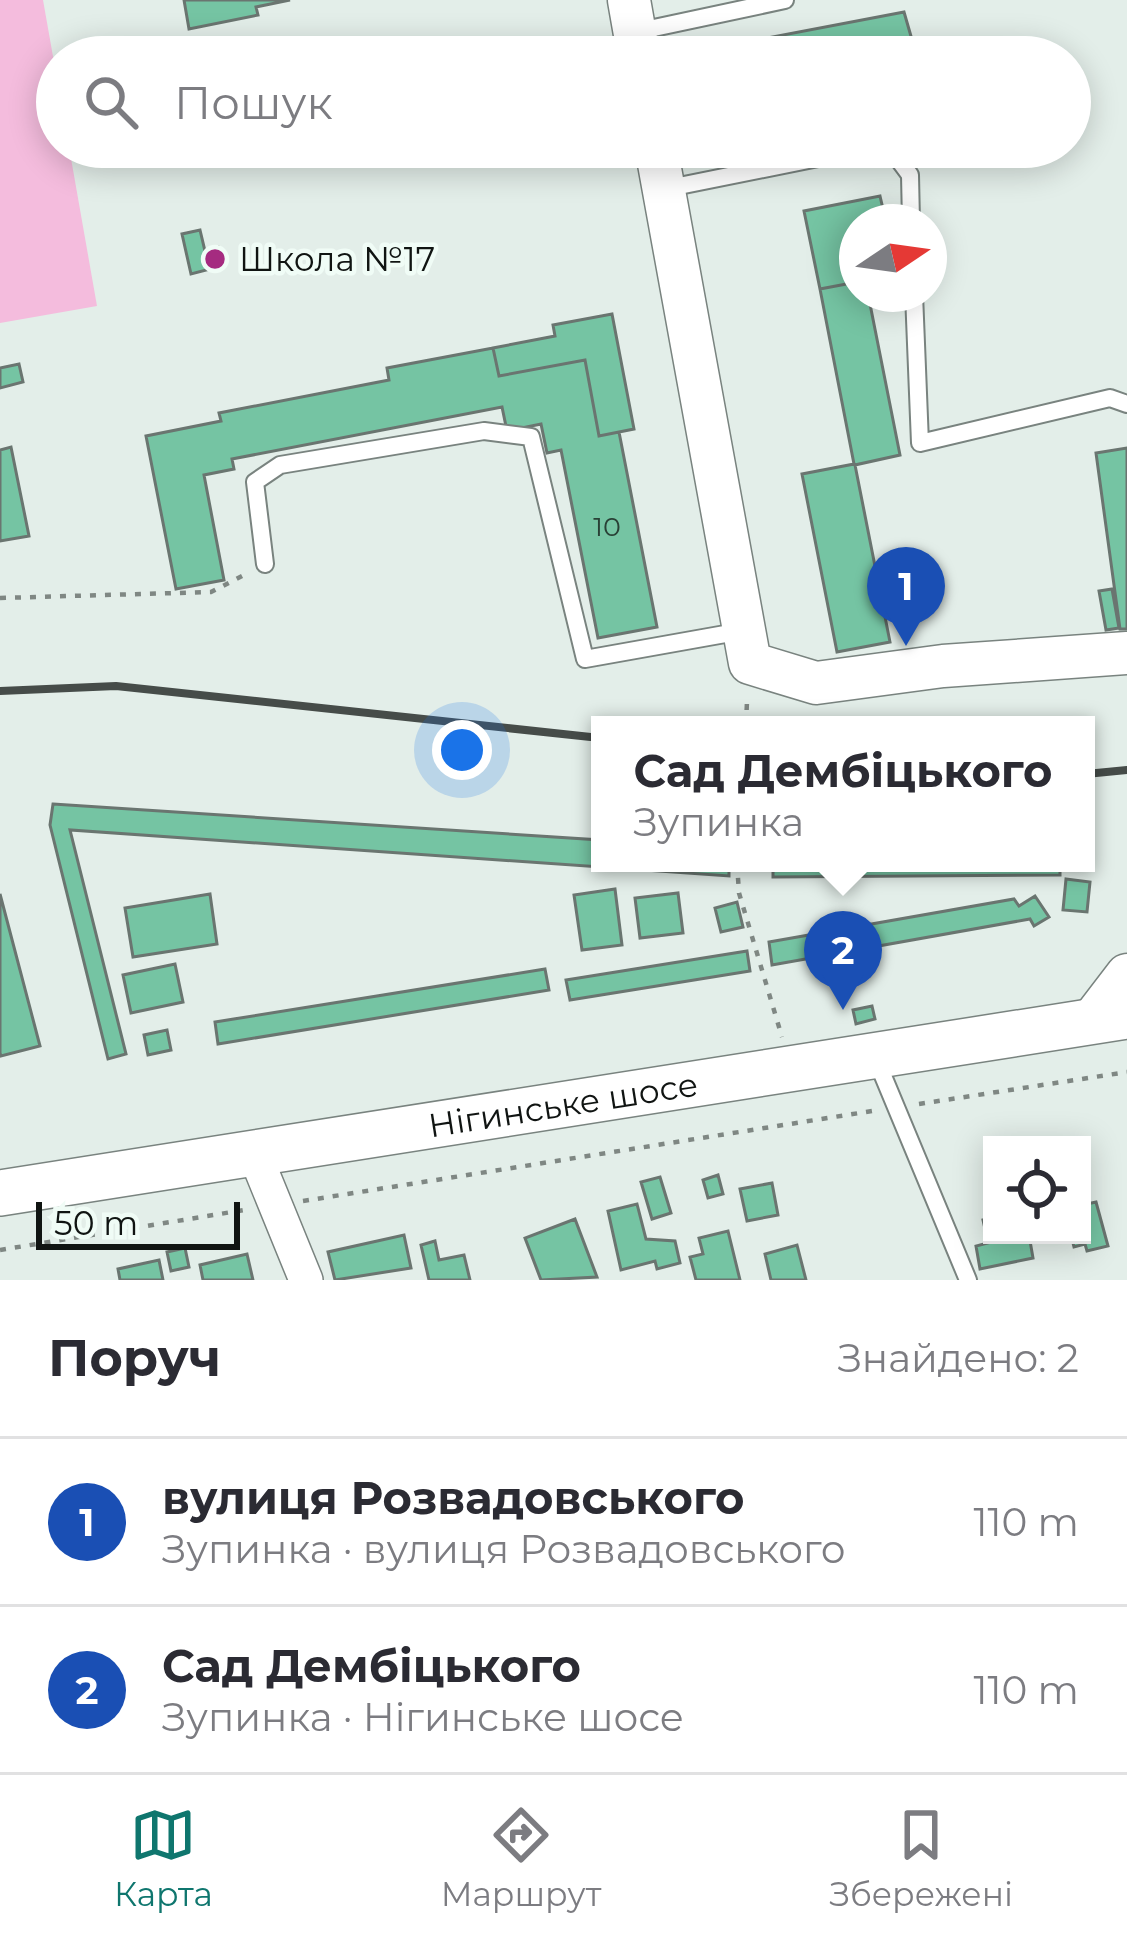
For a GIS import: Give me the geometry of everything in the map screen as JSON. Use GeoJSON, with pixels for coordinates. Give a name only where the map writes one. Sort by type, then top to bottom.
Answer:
{"type":"FeatureCollection","features":[{"type":"Feature","properties":{"kind":"main road","name":"Нігинське шосе"},"geometry":{"type":"LineString","coordinates":[[0,1193],[1109,1019]]}},
{"type":"Feature","properties":{"kind":"street"},"geometry":{"type":"LineString","coordinates":[[660,168],[749,663],[816,683],[943,665],[1127,653]]}},
{"type":"Feature","properties":{"kind":"street"},"geometry":{"type":"LineString","coordinates":[[1109,1019],[1127,975]]}},
{"type":"Feature","properties":{"kind":"street"},"geometry":{"type":"LineString","coordinates":[[255,1155],[306,1280]]}},
{"type":"Feature","properties":{"kind":"lane"},"geometry":{"type":"LineString","coordinates":[[634,30],[785,0]]}},
{"type":"Feature","properties":{"kind":"lane"},"geometry":{"type":"LineString","coordinates":[[663,189],[768,168]]}},
{"type":"Feature","properties":{"kind":"lane"},"geometry":{"type":"LineString","coordinates":[[904,168],[910,176],[911,204]]}},
{"type":"Feature","properties":{"kind":"lane"},"geometry":{"type":"LineString","coordinates":[[915,312],[920,443],[1110,398],[1127,404]]}},
{"type":"Feature","properties":{"kind":"lane"},"geometry":{"type":"LineString","coordinates":[[265,564],[255,482],[280,465],[484,431],[531,436],[585,659],[743,631]]}},
{"type":"Feature","properties":{"kind":"lane"},"geometry":{"type":"LineString","coordinates":[[876,1058],[892,1108],[968,1280]]}},
{"type":"Feature","properties":{"kind":"path"},"geometry":{"type":"LineString","coordinates":[[0,598],[211,592],[265,564]]}},
{"type":"Feature","properties":{"kind":"path"},"geometry":{"type":"LineString","coordinates":[[738,872],[739,893],[792,1071]]}},
{"type":"Feature","properties":{"kind":"path"},"geometry":{"type":"LineString","coordinates":[[0,1250],[700,1138]]}},
{"type":"Feature","properties":{"kind":"shaded area"},"geometry":{"type":"Polygon","coordinates":[[[0,0],[43,0],[49,36],[36,36],[36,168],[73,168],[97,306],[0,323],[0,0]]]}},
{"type":"Feature","properties":{"kind":"building"},"geometry":{"type":"Polygon","coordinates":[[[184,0],[290,0],[256,7],[258,15],[189,29],[184,0]]]}},
{"type":"Feature","properties":{"kind":"building"},"geometry":{"type":"Polygon","coordinates":[[[904,12],[911,36],[778,36],[904,12]]]}},
{"type":"Feature","properties":{"kind":"building"},"geometry":{"type":"Polygon","coordinates":[[[880,196],[882,204],[839,204],[880,196]]]}},
{"type":"Feature","properties":{"kind":"building"},"geometry":{"type":"Polygon","coordinates":[[[839,204],[839,285],[820,289],[804,211],[839,204]]]}},
{"type":"Feature","properties":{"kind":"building"},"geometry":{"type":"Polygon","coordinates":[[[200,230],[205,251],[218,247],[222,266],[191,274],[182,234],[200,230]]]}},
{"type":"Feature","properties":{"kind":"building"},"geometry":{"type":"Polygon","coordinates":[[[839,285],[839,312],[872,312],[900,455],[855,465],[890,642],[837,652],[802,474],[854,464],[820,289],[839,285]]]}},
{"type":"Feature","properties":{"kind":"building"},"geometry":{"type":"Polygon","coordinates":[[[612,314],[634,429],[599,436],[585,360],[499,376],[493,348],[555,336],[553,325],[612,314]]]}},
{"type":"Feature","properties":{"kind":"building"},"geometry":{"type":"Polygon","coordinates":[[[493,348],[499,376],[585,360],[599,436],[619,432],[657,627],[598,638],[561,450],[547,453],[541,424],[507,431],[502,407],[232,459],[234,469],[204,475],[224,580],[176,589],[146,436],[221,421],[219,413],[389,380],[387,368],[493,348]]]}},
{"type":"Feature","properties":{"kind":"building"},"geometry":{"type":"Polygon","coordinates":[[[19,364],[23,382],[0,388],[0,368],[19,364]]]}},
{"type":"Feature","properties":{"kind":"building"},"geometry":{"type":"Polygon","coordinates":[[[11,447],[29,536],[0,541],[0,450],[11,447]]]}},
{"type":"Feature","properties":{"kind":"building"},"geometry":{"type":"Polygon","coordinates":[[[1127,448],[1127,629],[1120,629],[1096,453],[1127,448]]]}},
{"type":"Feature","properties":{"kind":"building"},"geometry":{"type":"Polygon","coordinates":[[[1112,589],[1119,628],[1106,630],[1099,591],[1112,589]]]}},
{"type":"Feature","properties":{"kind":"building"},"geometry":{"type":"Polygon","coordinates":[[[53,804],[591,839],[591,866],[70,830],[126,1054],[108,1059],[50,825],[53,804]]]}},
{"type":"Feature","properties":{"kind":"building"},"geometry":{"type":"Polygon","coordinates":[[[672,872],[729,872],[729,876],[672,872]]]}},
{"type":"Feature","properties":{"kind":"building"},"geometry":{"type":"Polygon","coordinates":[[[773,872],[1060,872],[1060,875],[773,877],[773,872]]]}},
{"type":"Feature","properties":{"kind":"building"},"geometry":{"type":"Polygon","coordinates":[[[1066,879],[1090,882],[1087,912],[1063,910],[1066,879]]]}},
{"type":"Feature","properties":{"kind":"building"},"geometry":{"type":"Polygon","coordinates":[[[615,889],[622,945],[582,950],[574,895],[615,889]]]}},
{"type":"Feature","properties":{"kind":"building"},"geometry":{"type":"Polygon","coordinates":[[[678,893],[683,933],[640,938],[635,898],[678,893]]]}},
{"type":"Feature","properties":{"kind":"building"},"geometry":{"type":"Polygon","coordinates":[[[0,894],[40,1046],[1,1056],[0,1053],[0,894]]]}},
{"type":"Feature","properties":{"kind":"building"},"geometry":{"type":"Polygon","coordinates":[[[210,894],[217,944],[133,957],[125,908],[210,894]]]}},
{"type":"Feature","properties":{"kind":"building"},"geometry":{"type":"Polygon","coordinates":[[[1035,896],[1049,917],[1034,926],[1030,919],[772,965],[769,942],[1014,899],[1019,906],[1035,896]]]}},
{"type":"Feature","properties":{"kind":"building"},"geometry":{"type":"Polygon","coordinates":[[[737,902],[743,927],[721,932],[715,908],[737,902]]]}},
{"type":"Feature","properties":{"kind":"building"},"geometry":{"type":"Polygon","coordinates":[[[747,951],[750,971],[570,1000],[566,980],[747,951]]]}},
{"type":"Feature","properties":{"kind":"building"},"geometry":{"type":"Polygon","coordinates":[[[175,964],[183,1002],[131,1013],[123,975],[175,964]]]}},
{"type":"Feature","properties":{"kind":"building"},"geometry":{"type":"Polygon","coordinates":[[[545,969],[549,990],[218,1044],[215,1022],[545,969]]]}},
{"type":"Feature","properties":{"kind":"building"},"geometry":{"type":"Polygon","coordinates":[[[872,1006],[875,1019],[856,1024],[853,1010],[872,1006]]]}},
{"type":"Feature","properties":{"kind":"building"},"geometry":{"type":"Polygon","coordinates":[[[167,1030],[171,1050],[148,1055],[144,1035],[167,1030]]]}},
{"type":"Feature","properties":{"kind":"building"},"geometry":{"type":"Polygon","coordinates":[[[718,1175],[723,1194],[708,1198],[703,1180],[718,1175]]]}},
{"type":"Feature","properties":{"kind":"building"},"geometry":{"type":"Polygon","coordinates":[[[660,1177],[671,1213],[652,1219],[641,1182],[660,1177]]]}},
{"type":"Feature","properties":{"kind":"building"},"geometry":{"type":"Polygon","coordinates":[[[772,1183],[778,1215],[747,1221],[740,1189],[772,1183]]]}},
{"type":"Feature","properties":{"kind":"building"},"geometry":{"type":"Polygon","coordinates":[[[1096,1202],[1108,1246],[1087,1251],[1085,1244],[1091,1244],[1091,1203],[1096,1202]]]}},
{"type":"Feature","properties":{"kind":"building"},"geometry":{"type":"Polygon","coordinates":[[[637,1204],[646,1239],[675,1241],[680,1263],[657,1269],[655,1261],[621,1270],[608,1211],[637,1204]]]}},
{"type":"Feature","properties":{"kind":"building"},"geometry":{"type":"Polygon","coordinates":[[[575,1219],[597,1277],[541,1280],[525,1238],[575,1219]]]}},
{"type":"Feature","properties":{"kind":"building"},"geometry":{"type":"Polygon","coordinates":[[[728,1231],[740,1280],[696,1280],[690,1257],[703,1254],[699,1238],[728,1231]]]}},
{"type":"Feature","properties":{"kind":"building"},"geometry":{"type":"Polygon","coordinates":[[[404,1235],[411,1268],[335,1280],[328,1252],[404,1235]]]}},
{"type":"Feature","properties":{"kind":"building"},"geometry":{"type":"Polygon","coordinates":[[[435,1241],[439,1260],[464,1255],[470,1280],[429,1280],[421,1245],[435,1241]]]}},
{"type":"Feature","properties":{"kind":"building"},"geometry":{"type":"Polygon","coordinates":[[[1031,1244],[1033,1258],[980,1269],[976,1246],[1031,1244]]]}},
{"type":"Feature","properties":{"kind":"building"},"geometry":{"type":"Polygon","coordinates":[[[797,1245],[806,1280],[771,1280],[765,1254],[797,1245]]]}},
{"type":"Feature","properties":{"kind":"building"},"geometry":{"type":"Polygon","coordinates":[[[185,1248],[189,1267],[171,1271],[167,1252],[185,1248]]]}},
{"type":"Feature","properties":{"kind":"building"},"geometry":{"type":"Polygon","coordinates":[[[247,1254],[253,1280],[203,1280],[200,1265],[247,1254]]]}},
{"type":"Feature","properties":{"kind":"building"},"geometry":{"type":"Polygon","coordinates":[[[159,1260],[163,1280],[120,1280],[118,1269],[159,1260]]]}},
{"type":"Feature","properties":{"kind":"railway"},"geometry":{"type":"LineString","coordinates":[[0,691],[116,686],[591,737]]}},
{"type":"Feature","properties":{"kind":"railway"},"geometry":{"type":"LineString","coordinates":[[1095,773],[1127,770]]}},
{"type":"Feature","properties":{"kind":"place","name":"Школа №17"},"geometry":{"type":"Point","coordinates":[215,259]}},
{"type":"Feature","properties":{"kind":"place","name":"вулиця Розвадовського"},"geometry":{"type":"Point","coordinates":[906,646]}},
{"type":"Feature","properties":{"kind":"place","name":"Сад Дембіцького"},"geometry":{"type":"Point","coordinates":[843,1010]}}]}
